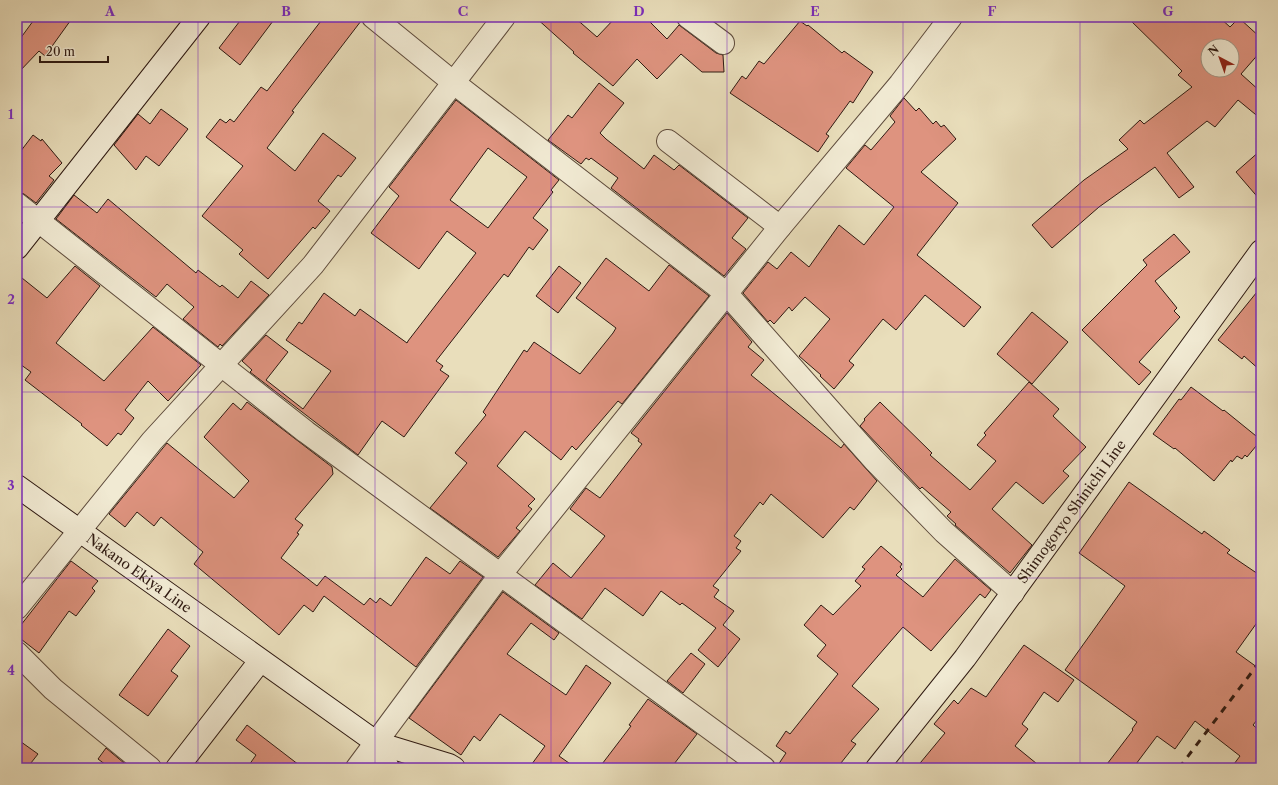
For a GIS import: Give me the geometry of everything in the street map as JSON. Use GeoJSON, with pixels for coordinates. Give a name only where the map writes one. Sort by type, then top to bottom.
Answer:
{"type":"FeatureCollection","features":[{"type":"Feature","properties":{"kind":"street"},"geometry":{"type":"LineString","coordinates":[[17,248],[199,17]]}},
{"type":"Feature","properties":{"kind":"street"},"geometry":{"type":"LineString","coordinates":[[374,17],[454,83],[727,294],[874,460],[944,532],[1013,593]]}},
{"type":"Feature","properties":{"kind":"street"},"geometry":{"type":"LineString","coordinates":[[17,608],[152,441],[313,266],[504,17]]}},
{"type":"Feature","properties":{"kind":"street"},"geometry":{"type":"LineString","coordinates":[[688,17],[723,43]]}},
{"type":"Feature","properties":{"kind":"street"},"geometry":{"type":"LineString","coordinates":[[357,768],[500,575],[780,227],[900,84],[951,17]]}},
{"type":"Feature","properties":{"kind":"street"},"geometry":{"type":"LineString","coordinates":[[668,141],[780,227]]}},
{"type":"Feature","properties":{"kind":"street"},"geometry":{"type":"LineString","coordinates":[[17,204],[221,367],[306,432],[764,768]]}},
{"type":"Feature","properties":{"kind":"street","name":"Shimogoryo Shinichi Line"},"geometry":{"type":"LineString","coordinates":[[877,768],[965,658],[1261,251]]}},
{"type":"Feature","properties":{"kind":"street","name":"Nakano Ekiya Line"},"geometry":{"type":"LineString","coordinates":[[17,486],[260,661]]}},
{"type":"Feature","properties":{"kind":"street"},"geometry":{"type":"LineString","coordinates":[[17,653],[53,689],[150,768]]}},
{"type":"Feature","properties":{"kind":"street"},"geometry":{"type":"LineString","coordinates":[[177,768],[260,661],[411,768]]}},
{"type":"Feature","properties":{"kind":"street"},"geometry":{"type":"LineString","coordinates":[[377,743],[388,768]]}},
{"type":"Feature","properties":{"kind":"street"},"geometry":{"type":"LineString","coordinates":[[377,743],[449,765],[454,768]]}},
{"type":"Feature","properties":{"kind":"building"},"geometry":{"type":"Polygon","coordinates":[[[36,17],[73,17],[45,56],[39,51],[17,74],[17,43],[36,17]]]}},
{"type":"Feature","properties":{"kind":"building"},"geometry":{"type":"Polygon","coordinates":[[[243,17],[276,17],[240,65],[219,48],[243,17]]]}},
{"type":"Feature","properties":{"kind":"building"},"geometry":{"type":"Polygon","coordinates":[[[324,17],[361,17],[361,21],[292,111],[294,112],[267,148],[295,171],[323,133],[356,158],[341,177],[338,175],[318,201],[330,211],[315,229],[313,227],[268,279],[239,254],[243,250],[202,216],[243,166],[206,137],[220,119],[226,123],[230,119],[234,122],[261,87],[267,91],[324,17]]]}},
{"type":"Feature","properties":{"kind":"building"},"geometry":{"type":"Polygon","coordinates":[[[535,17],[574,17],[597,37],[616,17],[645,17],[667,39],[679,25],[716,53],[723,55],[724,72],[702,72],[681,54],[657,79],[637,59],[613,86],[573,53],[574,52],[535,17]]]}},
{"type":"Feature","properties":{"kind":"building"},"geometry":{"type":"Polygon","coordinates":[[[1127,17],[1219,17],[1230,27],[1239,18],[1261,38],[1261,51],[1241,74],[1261,92],[1261,119],[1238,100],[1215,127],[1207,121],[1167,153],[1194,187],[1179,198],[1155,167],[1099,207],[1052,248],[1032,225],[1084,180],[1128,149],[1119,140],[1140,120],[1144,124],[1192,87],[1178,75],[1182,71],[1127,17]]]}},
{"type":"Feature","properties":{"kind":"building"},"geometry":{"type":"Polygon","coordinates":[[[800,21],[807,26],[808,25],[842,53],[844,51],[873,72],[853,103],[850,101],[826,134],[829,136],[818,152],[730,93],[742,76],[746,79],[759,61],[764,64],[800,21]]]}},
{"type":"Feature","properties":{"kind":"building"},"geometry":{"type":"Polygon","coordinates":[[[599,83],[624,103],[600,133],[606,139],[644,169],[654,155],[674,170],[679,165],[748,218],[732,238],[746,249],[724,276],[611,188],[618,178],[591,158],[589,160],[586,158],[581,164],[548,140],[568,115],[572,118],[599,83]]]}},
{"type":"Feature","properties":{"kind":"building"},"geometry":{"type":"Polygon","coordinates":[[[904,98],[916,111],[919,108],[933,124],[936,121],[941,127],[944,125],[956,139],[921,172],[958,203],[917,255],[981,307],[964,327],[925,295],[896,330],[883,319],[849,361],[854,365],[834,389],[820,376],[821,375],[799,356],[830,319],[805,297],[792,311],[789,307],[774,324],[770,320],[768,322],[743,293],[768,262],[777,269],[791,252],[809,267],[839,225],[864,245],[894,207],[846,168],[865,145],[871,150],[895,122],[890,116],[904,98]]]}},
{"type":"Feature","properties":{"kind":"building"},"geometry":{"type":"Polygon","coordinates":[[[456,100],[559,180],[551,190],[553,192],[533,218],[548,230],[533,250],[529,247],[508,277],[504,274],[436,361],[443,366],[440,370],[449,376],[404,437],[382,421],[358,455],[250,372],[252,370],[242,361],[266,335],[288,352],[266,380],[303,409],[331,371],[286,340],[299,322],[302,324],[324,293],[355,316],[360,309],[407,343],[476,253],[447,231],[419,269],[371,233],[399,196],[389,187],[456,100]],[[488,148],[450,200],[488,228],[527,177],[488,148]]]}},
{"type":"Feature","properties":{"kind":"building"},"geometry":{"type":"Polygon","coordinates":[[[161,109],[188,129],[159,166],[146,156],[136,170],[114,145],[138,114],[150,124],[161,109]]]}},
{"type":"Feature","properties":{"kind":"building"},"geometry":{"type":"Polygon","coordinates":[[[33,135],[41,141],[42,139],[62,163],[49,176],[54,180],[36,203],[24,194],[17,192],[17,156],[33,135]]]}},
{"type":"Feature","properties":{"kind":"building"},"geometry":{"type":"Polygon","coordinates":[[[1261,150],[1261,201],[1236,172],[1261,150]]]}},
{"type":"Feature","properties":{"kind":"building"},"geometry":{"type":"Polygon","coordinates":[[[74,195],[97,213],[108,199],[196,273],[198,270],[220,287],[222,285],[238,298],[251,281],[269,295],[222,346],[220,344],[218,347],[183,319],[194,307],[167,284],[156,297],[56,219],[74,195]]]}},
{"type":"Feature","properties":{"kind":"building"},"geometry":{"type":"Polygon","coordinates":[[[1174,234],[1190,252],[1155,281],[1177,308],[1174,311],[1180,317],[1139,362],[1151,372],[1139,385],[1082,330],[1147,265],[1143,260],[1174,234]]]}},
{"type":"Feature","properties":{"kind":"building"},"geometry":{"type":"Polygon","coordinates":[[[606,258],[649,291],[669,265],[709,296],[622,404],[618,401],[576,450],[572,446],[561,460],[525,431],[497,466],[535,499],[528,506],[532,509],[516,528],[520,531],[498,557],[430,508],[467,463],[455,453],[486,415],[483,412],[524,350],[527,352],[534,342],[580,374],[613,333],[616,328],[576,298],[606,258]]]}},
{"type":"Feature","properties":{"kind":"building"},"geometry":{"type":"Polygon","coordinates":[[[75,266],[100,286],[56,343],[104,381],[153,327],[201,365],[168,401],[148,381],[125,410],[134,418],[121,435],[118,433],[107,446],[81,425],[82,424],[25,380],[31,372],[17,362],[17,274],[47,298],[75,266]]]}},
{"type":"Feature","properties":{"kind":"building"},"geometry":{"type":"Polygon","coordinates":[[[559,266],[581,283],[558,313],[536,296],[559,266]]]}},
{"type":"Feature","properties":{"kind":"building"},"geometry":{"type":"Polygon","coordinates":[[[1261,287],[1261,371],[1244,356],[1242,359],[1218,340],[1261,287]]]}},
{"type":"Feature","properties":{"kind":"building"},"geometry":{"type":"Polygon","coordinates":[[[1032,312],[1068,342],[1032,384],[997,354],[1032,312]]]}},
{"type":"Feature","properties":{"kind":"building"},"geometry":{"type":"Polygon","coordinates":[[[727,313],[752,342],[748,347],[764,360],[751,375],[841,448],[844,444],[877,481],[854,510],[850,507],[823,538],[771,494],[763,505],[760,502],[734,536],[741,541],[736,548],[741,551],[713,586],[719,590],[714,597],[734,611],[723,625],[740,639],[718,667],[698,650],[716,628],[682,603],[680,605],[661,591],[643,616],[605,588],[582,619],[535,585],[553,563],[571,578],[605,536],[570,509],[586,488],[600,498],[642,444],[638,441],[639,439],[631,433],[727,313]]]}},
{"type":"Feature","properties":{"kind":"building"},"geometry":{"type":"Polygon","coordinates":[[[1029,382],[1059,409],[1053,416],[1086,447],[1063,471],[1069,476],[1043,504],[1016,482],[992,509],[1032,545],[1010,573],[955,525],[956,524],[947,516],[951,512],[922,487],[920,489],[860,426],[865,420],[864,419],[880,402],[932,453],[930,455],[970,490],[996,461],[977,445],[986,435],[984,433],[1029,382]]]}},
{"type":"Feature","properties":{"kind":"building"},"geometry":{"type":"Polygon","coordinates":[[[1191,387],[1223,411],[1224,410],[1261,440],[1247,457],[1245,455],[1242,459],[1237,456],[1232,462],[1231,460],[1214,481],[1175,448],[1174,449],[1153,434],[1179,399],[1181,400],[1191,387]]]}},
{"type":"Feature","properties":{"kind":"building"},"geometry":{"type":"Polygon","coordinates":[[[247,402],[332,467],[333,474],[295,519],[303,525],[297,533],[299,534],[281,558],[317,586],[325,576],[364,605],[370,598],[376,603],[380,598],[391,606],[426,557],[450,574],[460,561],[483,577],[416,667],[324,596],[313,612],[304,605],[279,635],[194,564],[203,552],[161,517],[154,526],[137,512],[125,527],[109,514],[167,443],[234,498],[249,481],[204,437],[233,403],[241,410],[247,402]]]}},
{"type":"Feature","properties":{"kind":"building"},"geometry":{"type":"Polygon","coordinates":[[[1129,482],[1202,534],[1204,531],[1230,550],[1227,553],[1261,576],[1261,617],[1236,652],[1261,670],[1261,715],[1253,725],[1261,732],[1261,768],[1231,768],[1240,756],[1195,721],[1175,749],[1157,736],[1133,768],[1104,768],[1133,730],[1132,729],[1137,722],[1065,670],[1125,586],[1079,553],[1129,482]]]}},
{"type":"Feature","properties":{"kind":"building"},"geometry":{"type":"Polygon","coordinates":[[[881,546],[902,564],[900,567],[902,569],[896,575],[923,597],[955,559],[991,590],[985,598],[980,594],[931,651],[903,627],[852,686],[879,709],[851,741],[856,744],[837,768],[776,768],[786,753],[776,746],[786,731],[790,734],[838,674],[817,656],[826,645],[804,625],[821,605],[833,615],[861,586],[855,581],[865,569],[862,567],[881,546]]]}},
{"type":"Feature","properties":{"kind":"building"},"geometry":{"type":"Polygon","coordinates":[[[71,561],[98,581],[92,588],[95,591],[76,616],[69,611],[39,653],[17,636],[17,630],[71,561]]]}},
{"type":"Feature","properties":{"kind":"building"},"geometry":{"type":"Polygon","coordinates":[[[503,592],[559,633],[554,640],[531,623],[507,654],[566,695],[586,665],[611,683],[559,756],[576,768],[529,768],[545,746],[500,714],[480,741],[474,736],[461,755],[409,718],[503,592]]]}},
{"type":"Feature","properties":{"kind":"building"},"geometry":{"type":"Polygon","coordinates":[[[168,629],[190,646],[171,671],[178,676],[148,716],[119,695],[168,629]]]}},
{"type":"Feature","properties":{"kind":"building"},"geometry":{"type":"Polygon","coordinates":[[[1024,645],[1074,680],[1058,702],[1044,692],[1022,724],[1028,729],[1015,746],[1042,768],[916,768],[945,733],[934,724],[954,700],[958,704],[971,688],[986,697],[1024,645]]]}},
{"type":"Feature","properties":{"kind":"building"},"geometry":{"type":"Polygon","coordinates":[[[691,653],[705,664],[683,693],[667,681],[691,653]]]}},
{"type":"Feature","properties":{"kind":"building"},"geometry":{"type":"Polygon","coordinates":[[[648,699],[697,734],[671,768],[599,768],[631,726],[629,725],[648,699]]]}},
{"type":"Feature","properties":{"kind":"building"},"geometry":{"type":"Polygon","coordinates":[[[247,725],[303,768],[247,768],[256,755],[236,740],[247,725]]]}},
{"type":"Feature","properties":{"kind":"building"},"geometry":{"type":"Polygon","coordinates":[[[17,739],[38,754],[27,768],[17,768],[17,739]]]}},
{"type":"Feature","properties":{"kind":"building"},"geometry":{"type":"Polygon","coordinates":[[[106,748],[130,768],[110,768],[98,759],[106,748]]]}},
{"type":"Feature","properties":{"kind":"railway"},"geometry":{"type":"LineString","coordinates":[[1179,768],[1261,660]]}}]}
